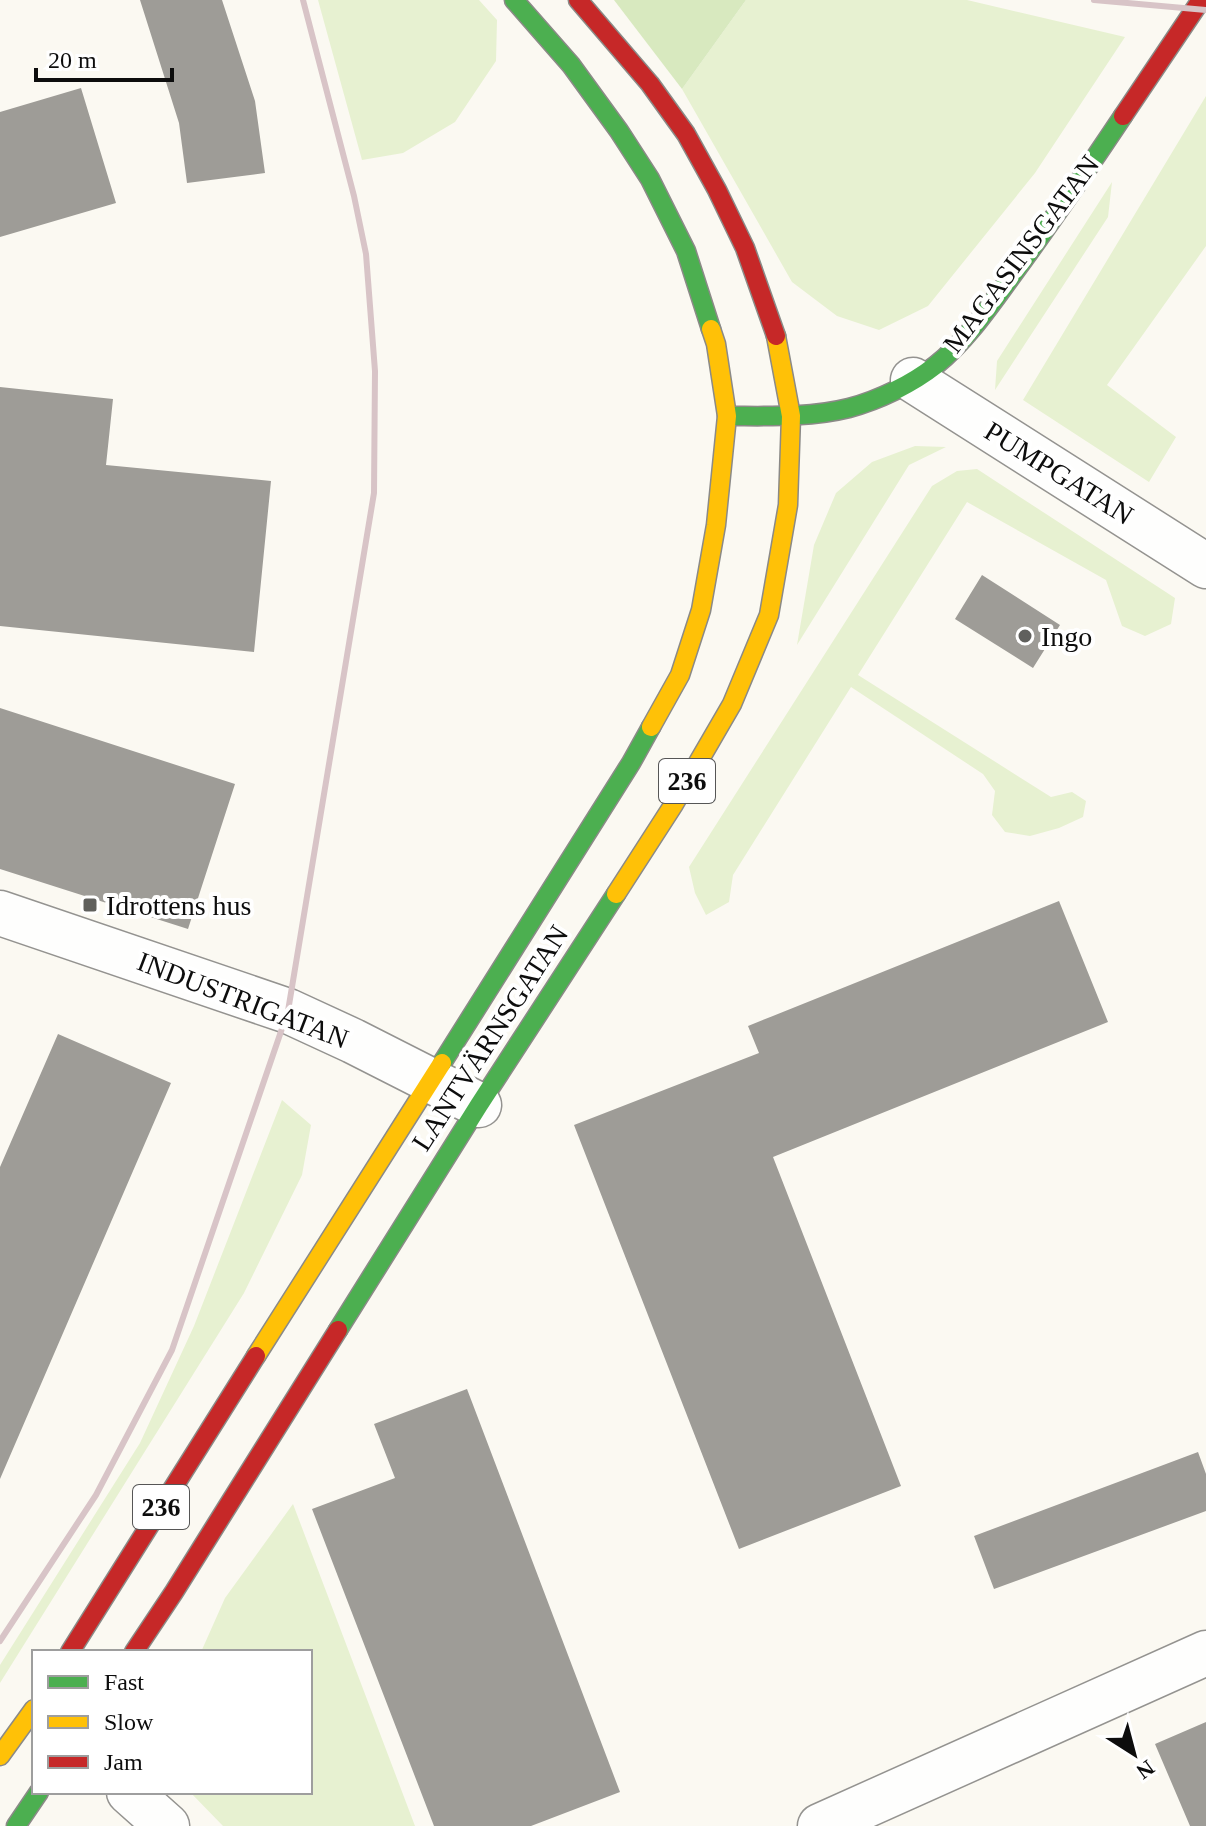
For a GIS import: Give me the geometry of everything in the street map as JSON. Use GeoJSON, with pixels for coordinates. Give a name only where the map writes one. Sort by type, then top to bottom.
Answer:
{"type":"FeatureCollection","features":[{"type":"Feature","properties":{"kind":"main road","name":"236"},"geometry":{"type":"LineString","coordinates":[[514,0],[571,65],[650,179],[686,251],[716,344],[727,416]]}},
{"type":"Feature","properties":{"kind":"main road","name":"236"},"geometry":{"type":"LineString","coordinates":[[578,0],[650,84],[686,134],[717,190],[745,248],[775,331],[791,416]]}},
{"type":"Feature","properties":{"kind":"main road","name":"MAGASINSGATAN"},"geometry":{"type":"LineString","coordinates":[[727,416],[791,416],[848,408],[875,399],[935,366],[984,314],[1058,213],[1201,0]]}},
{"type":"Feature","properties":{"kind":"main road","name":"LANTVÄRNSGATAN"},"geometry":{"type":"LineString","coordinates":[[71,1650],[631,763],[680,675],[701,610],[716,525],[727,416]]}},
{"type":"Feature","properties":{"kind":"main road","name":"LANTVÄRNSGATAN"},"geometry":{"type":"LineString","coordinates":[[135,1650],[479,1105],[674,804],[732,704],[769,615],[788,505],[791,416]]}},
{"type":"Feature","properties":{"kind":"main road"},"geometry":{"type":"LineString","coordinates":[[0,1756],[32,1713]]}},
{"type":"Feature","properties":{"kind":"main road"},"geometry":{"type":"LineString","coordinates":[[16,1826],[38,1794]]}},
{"type":"Feature","properties":{"kind":"street","name":"PUMPGATAN"},"geometry":{"type":"LineString","coordinates":[[913,380],[1206,566]]}},
{"type":"Feature","properties":{"kind":"street","name":"INDUSTRIGATAN"},"geometry":{"type":"LineString","coordinates":[[0,913],[288,1011],[479,1105]]}},
{"type":"Feature","properties":{"kind":"street"},"geometry":{"type":"LineString","coordinates":[[820,1826],[1206,1653]]}},
{"type":"Feature","properties":{"kind":"street"},"geometry":{"type":"LineString","coordinates":[[131,1794],[167,1826]]}},
{"type":"Feature","properties":{"kind":"green space"},"geometry":{"type":"Polygon","coordinates":[[[318,0],[479,0],[497,20],[496,61],[455,122],[403,153],[362,160],[318,0]]]}},
{"type":"Feature","properties":{"kind":"green space"},"geometry":{"type":"Polygon","coordinates":[[[614,0],[746,0],[682,89],[614,0]]]}},
{"type":"Feature","properties":{"kind":"green space"},"geometry":{"type":"Polygon","coordinates":[[[746,0],[967,0],[1125,37],[1035,173],[928,306],[879,330],[837,316],[792,282],[682,89],[746,0]]]}},
{"type":"Feature","properties":{"kind":"green space"},"geometry":{"type":"Polygon","coordinates":[[[1206,96],[1206,246],[1107,385],[1176,437],[1149,482],[1023,400],[1206,96]]]}},
{"type":"Feature","properties":{"kind":"green space"},"geometry":{"type":"Polygon","coordinates":[[[1112,182],[1108,217],[995,390],[997,361],[1112,182]]]}},
{"type":"Feature","properties":{"kind":"green space"},"geometry":{"type":"Polygon","coordinates":[[[915,446],[946,447],[909,465],[797,645],[814,545],[836,493],[872,462],[915,446]]]}},
{"type":"Feature","properties":{"kind":"green space"},"geometry":{"type":"Polygon","coordinates":[[[977,469],[1175,598],[1171,624],[1145,636],[1122,626],[1106,580],[967,502],[858,675],[1051,797],[1072,792],[1086,801],[1083,817],[1030,836],[1005,832],[992,815],[995,791],[983,774],[851,687],[733,875],[729,902],[706,915],[695,893],[689,867],[932,486],[957,471],[977,469]]]}},
{"type":"Feature","properties":{"kind":"green space"},"geometry":{"type":"Polygon","coordinates":[[[282,1100],[311,1125],[302,1175],[244,1293],[0,1683],[0,1665],[140,1443],[194,1326],[282,1100]]]}},
{"type":"Feature","properties":{"kind":"green space"},"geometry":{"type":"Polygon","coordinates":[[[293,1504],[415,1826],[223,1826],[192,1794],[312,1794],[312,1650],[202,1650],[225,1598],[293,1504]]]}},
{"type":"Feature","properties":{"kind":"building"},"geometry":{"type":"Polygon","coordinates":[[[140,0],[222,0],[255,101],[265,173],[187,183],[179,123],[140,0]]]}},
{"type":"Feature","properties":{"kind":"building"},"geometry":{"type":"Polygon","coordinates":[[[81,88],[116,203],[0,237],[0,112],[81,88]]]}},
{"type":"Feature","properties":{"kind":"building"},"geometry":{"type":"Polygon","coordinates":[[[0,387],[113,399],[106,465],[271,481],[254,652],[0,626],[0,387]]]}},
{"type":"Feature","properties":{"kind":"building"},"geometry":{"type":"Polygon","coordinates":[[[982,575],[1060,625],[1033,668],[955,619],[982,575]]]}},
{"type":"Feature","properties":{"kind":"building"},"geometry":{"type":"Polygon","coordinates":[[[0,708],[235,784],[188,929],[0,869],[0,708]]]}},
{"type":"Feature","properties":{"kind":"building"},"geometry":{"type":"Polygon","coordinates":[[[1059,901],[1108,1022],[773,1157],[901,1486],[739,1549],[574,1125],[759,1053],[748,1026],[1059,901]]]}},
{"type":"Feature","properties":{"kind":"building"},"geometry":{"type":"Polygon","coordinates":[[[58,1034],[171,1083],[0,1479],[0,1167],[58,1034]]]}},
{"type":"Feature","properties":{"kind":"building"},"geometry":{"type":"Polygon","coordinates":[[[467,1389],[620,1792],[531,1826],[434,1826],[312,1509],[395,1478],[374,1424],[467,1389]]]}},
{"type":"Feature","properties":{"kind":"building"},"geometry":{"type":"Polygon","coordinates":[[[1198,1452],[1206,1474],[1206,1511],[994,1589],[974,1536],[1198,1452]]]}},
{"type":"Feature","properties":{"kind":"building"},"geometry":{"type":"Polygon","coordinates":[[[1206,1722],[1206,1826],[1190,1826],[1155,1744],[1206,1722]]]}},
{"type":"Feature","properties":{"kind":"railway"},"geometry":{"type":"LineString","coordinates":[[0,1641],[96,1495],[172,1350],[288,1011],[374,493],[375,371],[366,254],[303,0]]}},
{"type":"Feature","properties":{"kind":"railway"},"geometry":{"type":"LineString","coordinates":[[1094,0],[1206,10]]}},
{"type":"Feature","properties":{"kind":"traffic: fast"},"geometry":{"type":"LineString","coordinates":[[514,0],[571,65],[650,179],[686,251],[711,329]]}},
{"type":"Feature","properties":{"kind":"traffic: fast"},"geometry":{"type":"LineString","coordinates":[[727,416],[803,415],[849,408],[895,391],[936,365],[986,312],[1123,116]]}},
{"type":"Feature","properties":{"kind":"traffic: fast"},"geometry":{"type":"LineString","coordinates":[[442,1063],[651,727]]}},
{"type":"Feature","properties":{"kind":"traffic: fast"},"geometry":{"type":"LineString","coordinates":[[338,1330],[616,894]]}},
{"type":"Feature","properties":{"kind":"traffic: fast"},"geometry":{"type":"LineString","coordinates":[[16,1826],[38,1794]]}},
{"type":"Feature","properties":{"kind":"traffic: slow"},"geometry":{"type":"LineString","coordinates":[[651,727],[680,675],[701,610],[716,525],[727,416],[711,329]]}},
{"type":"Feature","properties":{"kind":"traffic: slow"},"geometry":{"type":"LineString","coordinates":[[616,894],[674,804],[732,704],[769,615],[788,505],[791,416],[776,336]]}},
{"type":"Feature","properties":{"kind":"traffic: slow"},"geometry":{"type":"LineString","coordinates":[[256,1356],[442,1063]]}},
{"type":"Feature","properties":{"kind":"traffic: slow"},"geometry":{"type":"LineString","coordinates":[[0,1756],[32,1712]]}},
{"type":"Feature","properties":{"kind":"traffic: jam"},"geometry":{"type":"LineString","coordinates":[[578,0],[650,84],[686,134],[745,248],[776,336]]}},
{"type":"Feature","properties":{"kind":"traffic: jam"},"geometry":{"type":"LineString","coordinates":[[1123,116],[1201,0]]}},
{"type":"Feature","properties":{"kind":"traffic: jam"},"geometry":{"type":"LineString","coordinates":[[135,1650],[338,1330]]}},
{"type":"Feature","properties":{"kind":"traffic: jam"},"geometry":{"type":"LineString","coordinates":[[71,1650],[256,1356]]}},
{"type":"Feature","properties":{"kind":"place","name":"Ingo"},"geometry":{"type":"Point","coordinates":[1025,636]}},
{"type":"Feature","properties":{"kind":"place","name":"Idrottens hus"},"geometry":{"type":"Point","coordinates":[90,905]}}]}
